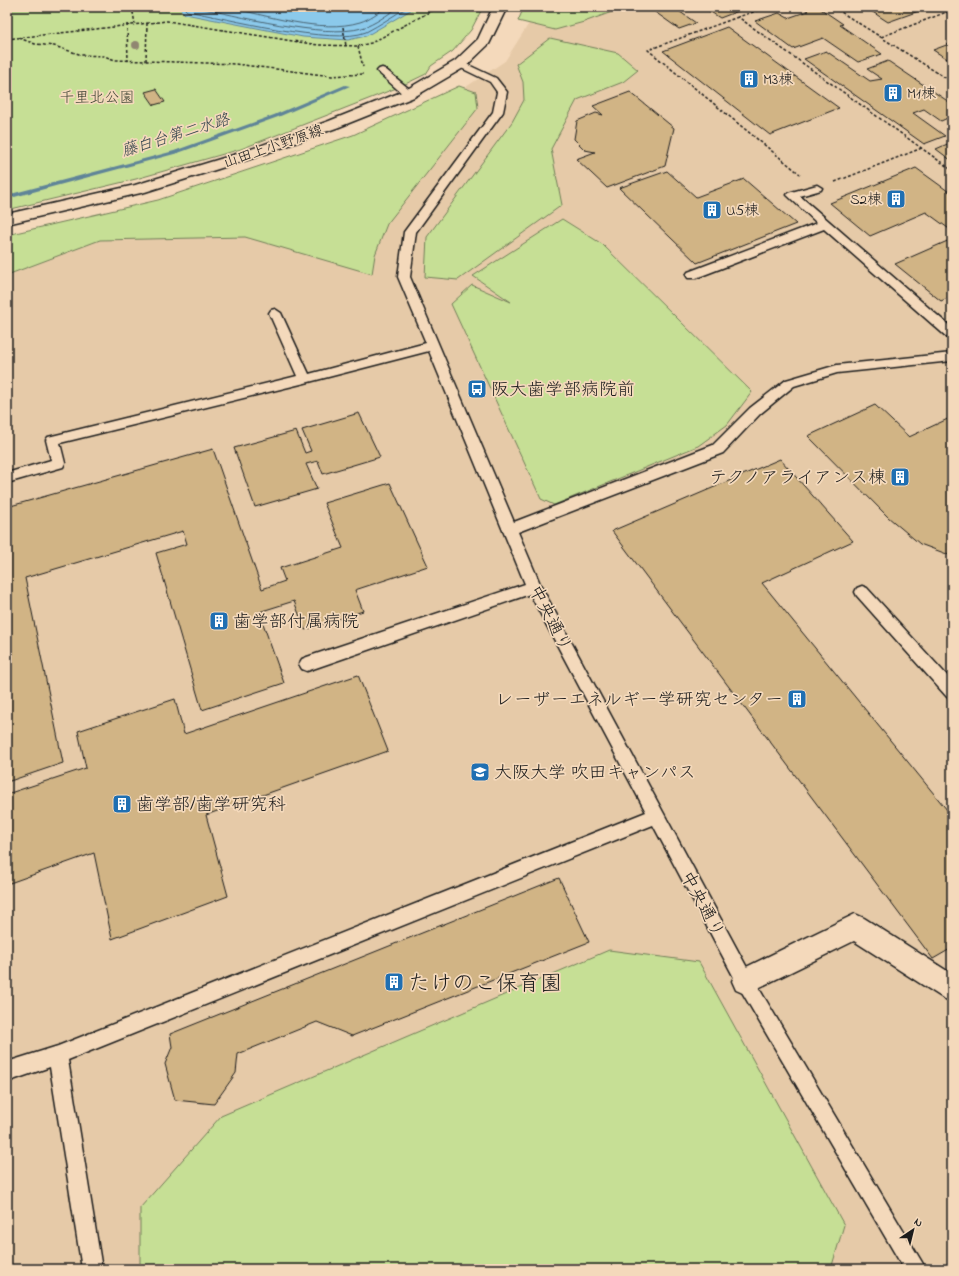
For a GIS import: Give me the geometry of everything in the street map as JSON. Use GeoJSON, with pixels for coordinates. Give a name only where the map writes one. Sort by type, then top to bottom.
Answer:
{"type":"FeatureCollection","features":[{"type":"Feature","properties":{"kind":"main road","name":"山田上小野原線"},"geometry":{"type":"LineString","coordinates":[[7,219],[139,189],[248,155],[409,94],[460,64],[484,41],[500,7]]}},
{"type":"Feature","properties":{"kind":"main road"},"geometry":{"type":"LineString","coordinates":[[745,981],[855,927],[952,989]]}},
{"type":"Feature","properties":{"kind":"lane","name":"中央通り"},"geometry":{"type":"LineString","coordinates":[[460,64],[494,80],[502,92],[498,112],[410,232],[404,277],[434,345],[534,587],[745,981],[916,1269]]}},
{"type":"Feature","properties":{"kind":"lane"},"geometry":{"type":"LineString","coordinates":[[382,71],[409,94]]}},
{"type":"Feature","properties":{"kind":"lane"},"geometry":{"type":"LineString","coordinates":[[817,188],[792,195],[952,335]]}},
{"type":"Feature","properties":{"kind":"lane"},"geometry":{"type":"LineString","coordinates":[[692,275],[825,224]]}},
{"type":"Feature","properties":{"kind":"lane"},"geometry":{"type":"LineString","coordinates":[[275,313],[305,379]]}},
{"type":"Feature","properties":{"kind":"lane"},"geometry":{"type":"LineString","coordinates":[[7,478],[58,463],[53,440],[305,379],[434,345]]}},
{"type":"Feature","properties":{"kind":"lane"},"geometry":{"type":"LineString","coordinates":[[510,529],[718,449],[755,411],[790,383],[838,369],[952,356]]}},
{"type":"Feature","properties":{"kind":"lane"},"geometry":{"type":"LineString","coordinates":[[307,664],[534,587]]}},
{"type":"Feature","properties":{"kind":"lane"},"geometry":{"type":"LineString","coordinates":[[862,592],[952,692]]}},
{"type":"Feature","properties":{"kind":"lane"},"geometry":{"type":"LineString","coordinates":[[7,1072],[58,1055],[656,816]]}},
{"type":"Feature","properties":{"kind":"lane"},"geometry":{"type":"LineString","coordinates":[[58,1055],[92,1269]]}},
{"type":"Feature","properties":{"kind":"path"},"geometry":{"type":"LineString","coordinates":[[132,7],[135,24]]}},
{"type":"Feature","properties":{"kind":"path"},"geometry":{"type":"LineString","coordinates":[[7,39],[127,24],[167,21],[318,45],[358,46],[371,43],[439,7]]}},
{"type":"Feature","properties":{"kind":"path"},"geometry":{"type":"LineString","coordinates":[[768,7],[648,50],[817,188],[922,148]]}},
{"type":"Feature","properties":{"kind":"path"},"geometry":{"type":"LineString","coordinates":[[833,7],[952,82]]}},
{"type":"Feature","properties":{"kind":"path"},"geometry":{"type":"LineString","coordinates":[[881,37],[952,10]]}},
{"type":"Feature","properties":{"kind":"path"},"geometry":{"type":"LineString","coordinates":[[738,17],[952,170]]}},
{"type":"Feature","properties":{"kind":"path"},"geometry":{"type":"LineString","coordinates":[[146,61],[147,23]]}},
{"type":"Feature","properties":{"kind":"path"},"geometry":{"type":"LineString","coordinates":[[127,24],[128,61]]}},
{"type":"Feature","properties":{"kind":"path"},"geometry":{"type":"LineString","coordinates":[[343,27],[346,46]]}},
{"type":"Feature","properties":{"kind":"path"},"geometry":{"type":"LineString","coordinates":[[17,37],[35,44],[54,46],[82,55],[104,56],[115,60],[235,64],[332,76],[382,71]]}},
{"type":"Feature","properties":{"kind":"path"},"geometry":{"type":"LineString","coordinates":[[358,46],[361,56]]}},
{"type":"Feature","properties":{"kind":"shaded area","name":"大阪大学 吹田キャンパス"},"geometry":{"type":"Polygon","coordinates":[[[536,7],[952,7],[952,1269],[7,1269],[7,275],[421,117],[505,61],[535,14],[536,7]]]}},
{"type":"Feature","properties":{"kind":"green space","name":"千里北公園"},"geometry":{"type":"Polygon","coordinates":[[[7,7],[483,7],[471,30],[453,51],[431,66],[426,74],[399,87],[241,149],[136,179],[7,210],[7,7]]]}},
{"type":"Feature","properties":{"kind":"green space"},"geometry":{"type":"Polygon","coordinates":[[[524,7],[626,7],[584,22],[555,30],[518,21],[524,7]]]}},
{"type":"Feature","properties":{"kind":"green space"},"geometry":{"type":"Polygon","coordinates":[[[550,38],[618,53],[638,70],[623,82],[577,100],[551,149],[562,205],[458,280],[425,277],[427,237],[512,122],[524,100],[523,82],[516,64],[550,38]]]}},
{"type":"Feature","properties":{"kind":"green space"},"geometry":{"type":"Polygon","coordinates":[[[459,86],[476,92],[478,108],[387,224],[375,255],[372,274],[245,237],[100,240],[7,275],[7,235],[158,200],[353,135],[459,86]]]}},
{"type":"Feature","properties":{"kind":"green space"},"geometry":{"type":"Polygon","coordinates":[[[562,219],[602,244],[752,392],[727,425],[698,446],[554,505],[541,499],[451,304],[472,285],[511,302],[473,276],[562,219]]]}},
{"type":"Feature","properties":{"kind":"green space"},"geometry":{"type":"Polygon","coordinates":[[[609,950],[699,962],[844,1225],[831,1269],[140,1269],[140,1208],[221,1116],[609,950]]]}},
{"type":"Feature","properties":{"kind":"water"},"geometry":{"type":"Polygon","coordinates":[[[178,7],[416,7],[366,36],[348,40],[303,37],[185,14],[178,7]]]}},
{"type":"Feature","properties":{"kind":"building"},"geometry":{"type":"Polygon","coordinates":[[[648,7],[673,7],[696,23],[679,29],[648,7]]]}},
{"type":"Feature","properties":{"kind":"building"},"geometry":{"type":"Polygon","coordinates":[[[703,7],[736,7],[741,10],[720,18],[703,7]]]}},
{"type":"Feature","properties":{"kind":"building"},"geometry":{"type":"Polygon","coordinates":[[[802,7],[818,7],[843,24],[840,25],[882,54],[858,62],[823,38],[793,49],[755,21],[779,13],[788,18],[808,11],[802,7]]]}},
{"type":"Feature","properties":{"kind":"building"},"geometry":{"type":"Polygon","coordinates":[[[865,7],[930,7],[888,22],[865,7]]]}},
{"type":"Feature","properties":{"kind":"building","name":"M3棟"},"geometry":{"type":"Polygon","coordinates":[[[727,27],[839,108],[770,135],[663,51],[727,27]]]}},
{"type":"Feature","properties":{"kind":"building"},"geometry":{"type":"Polygon","coordinates":[[[952,43],[952,62],[933,50],[952,43]]]}},
{"type":"Feature","properties":{"kind":"building","name":"M1棟"},"geometry":{"type":"Polygon","coordinates":[[[826,51],[870,81],[882,79],[867,69],[888,61],[952,104],[952,116],[941,121],[924,109],[913,113],[945,136],[924,144],[804,59],[826,51]]]}},
{"type":"Feature","properties":{"kind":"building"},"geometry":{"type":"Polygon","coordinates":[[[156,89],[165,102],[154,105],[145,92],[156,89]]]}},
{"type":"Feature","properties":{"kind":"building"},"geometry":{"type":"Polygon","coordinates":[[[630,92],[674,128],[665,166],[607,188],[576,159],[595,152],[585,150],[574,139],[577,121],[596,113],[603,115],[593,106],[630,92]]]}},
{"type":"Feature","properties":{"kind":"building"},"geometry":{"type":"Polygon","coordinates":[[[952,142],[952,161],[936,149],[952,142]]]}},
{"type":"Feature","properties":{"kind":"building","name":"S2棟"},"geometry":{"type":"Polygon","coordinates":[[[916,168],[952,194],[952,231],[926,212],[870,236],[830,203],[916,168]]]}},
{"type":"Feature","properties":{"kind":"building","name":"U5棟"},"geometry":{"type":"Polygon","coordinates":[[[667,171],[696,197],[744,179],[796,224],[697,263],[619,188],[667,171]]]}},
{"type":"Feature","properties":{"kind":"building"},"geometry":{"type":"Polygon","coordinates":[[[952,239],[952,296],[941,301],[895,264],[952,239]]]}},
{"type":"Feature","properties":{"kind":"building","name":"テクノアライアンス棟"},"geometry":{"type":"Polygon","coordinates":[[[875,405],[909,437],[952,417],[952,556],[920,544],[888,517],[808,436],[875,405]]]}},
{"type":"Feature","properties":{"kind":"building"},"geometry":{"type":"Polygon","coordinates":[[[359,413],[380,457],[323,474],[318,461],[306,464],[317,489],[255,507],[234,448],[296,431],[305,453],[311,451],[302,430],[359,413]]]}},
{"type":"Feature","properties":{"kind":"building","name":"歯学部付属病院"},"geometry":{"type":"Polygon","coordinates":[[[213,449],[262,589],[285,581],[280,568],[343,548],[324,503],[390,483],[428,566],[355,590],[363,611],[305,630],[294,601],[259,612],[284,683],[202,710],[156,553],[187,544],[183,531],[25,578],[63,763],[7,782],[7,507],[213,449]]]}},
{"type":"Feature","properties":{"kind":"building","name":"レーザーエネルギー学研究センター"},"geometry":{"type":"Polygon","coordinates":[[[780,459],[853,541],[762,583],[952,816],[952,948],[933,959],[612,531],[780,459]]]}},
{"type":"Feature","properties":{"kind":"building","name":"歯学部/歯学研究科"},"geometry":{"type":"Polygon","coordinates":[[[358,675],[388,751],[206,815],[228,896],[112,939],[94,853],[7,884],[7,794],[86,768],[78,731],[175,699],[184,734],[358,675]]]}},
{"type":"Feature","properties":{"kind":"building","name":"たけのこ保育園"},"geometry":{"type":"Polygon","coordinates":[[[559,878],[589,942],[352,1036],[317,1022],[238,1054],[236,1073],[214,1104],[175,1100],[165,1064],[172,1047],[170,1034],[559,878]]]}},
{"type":"Feature","properties":{"kind":"waterway","name":"藤白台第二水路"},"geometry":{"type":"LineString","coordinates":[[7,197],[176,152],[276,116],[347,86]]}},
{"type":"Feature","properties":{"kind":"place","name":"M3棟"},"geometry":{"type":"Point","coordinates":[749,79]}},
{"type":"Feature","properties":{"kind":"place","name":"M1棟"},"geometry":{"type":"Point","coordinates":[893,93]}},
{"type":"Feature","properties":{"kind":"place","name":"S2棟"},"geometry":{"type":"Point","coordinates":[896,199]}},
{"type":"Feature","properties":{"kind":"place","name":"U5棟"},"geometry":{"type":"Point","coordinates":[712,210]}},
{"type":"Feature","properties":{"kind":"place","name":"阪大歯学部病院前"},"geometry":{"type":"Point","coordinates":[477,389]}},
{"type":"Feature","properties":{"kind":"place","name":"テクノアライアンス棟"},"geometry":{"type":"Point","coordinates":[900,477]}},
{"type":"Feature","properties":{"kind":"place","name":"歯学部付属病院"},"geometry":{"type":"Point","coordinates":[219,621]}},
{"type":"Feature","properties":{"kind":"place","name":"レーザーエネルギー学研究センター"},"geometry":{"type":"Point","coordinates":[797,699]}},
{"type":"Feature","properties":{"kind":"place","name":"大阪大学 吹田キャンパス"},"geometry":{"type":"Point","coordinates":[480,772]}},
{"type":"Feature","properties":{"kind":"place","name":"歯学部/歯学研究科"},"geometry":{"type":"Point","coordinates":[122,804]}},
{"type":"Feature","properties":{"kind":"place","name":"たけのこ保育園"},"geometry":{"type":"Point","coordinates":[394,982]}}]}
